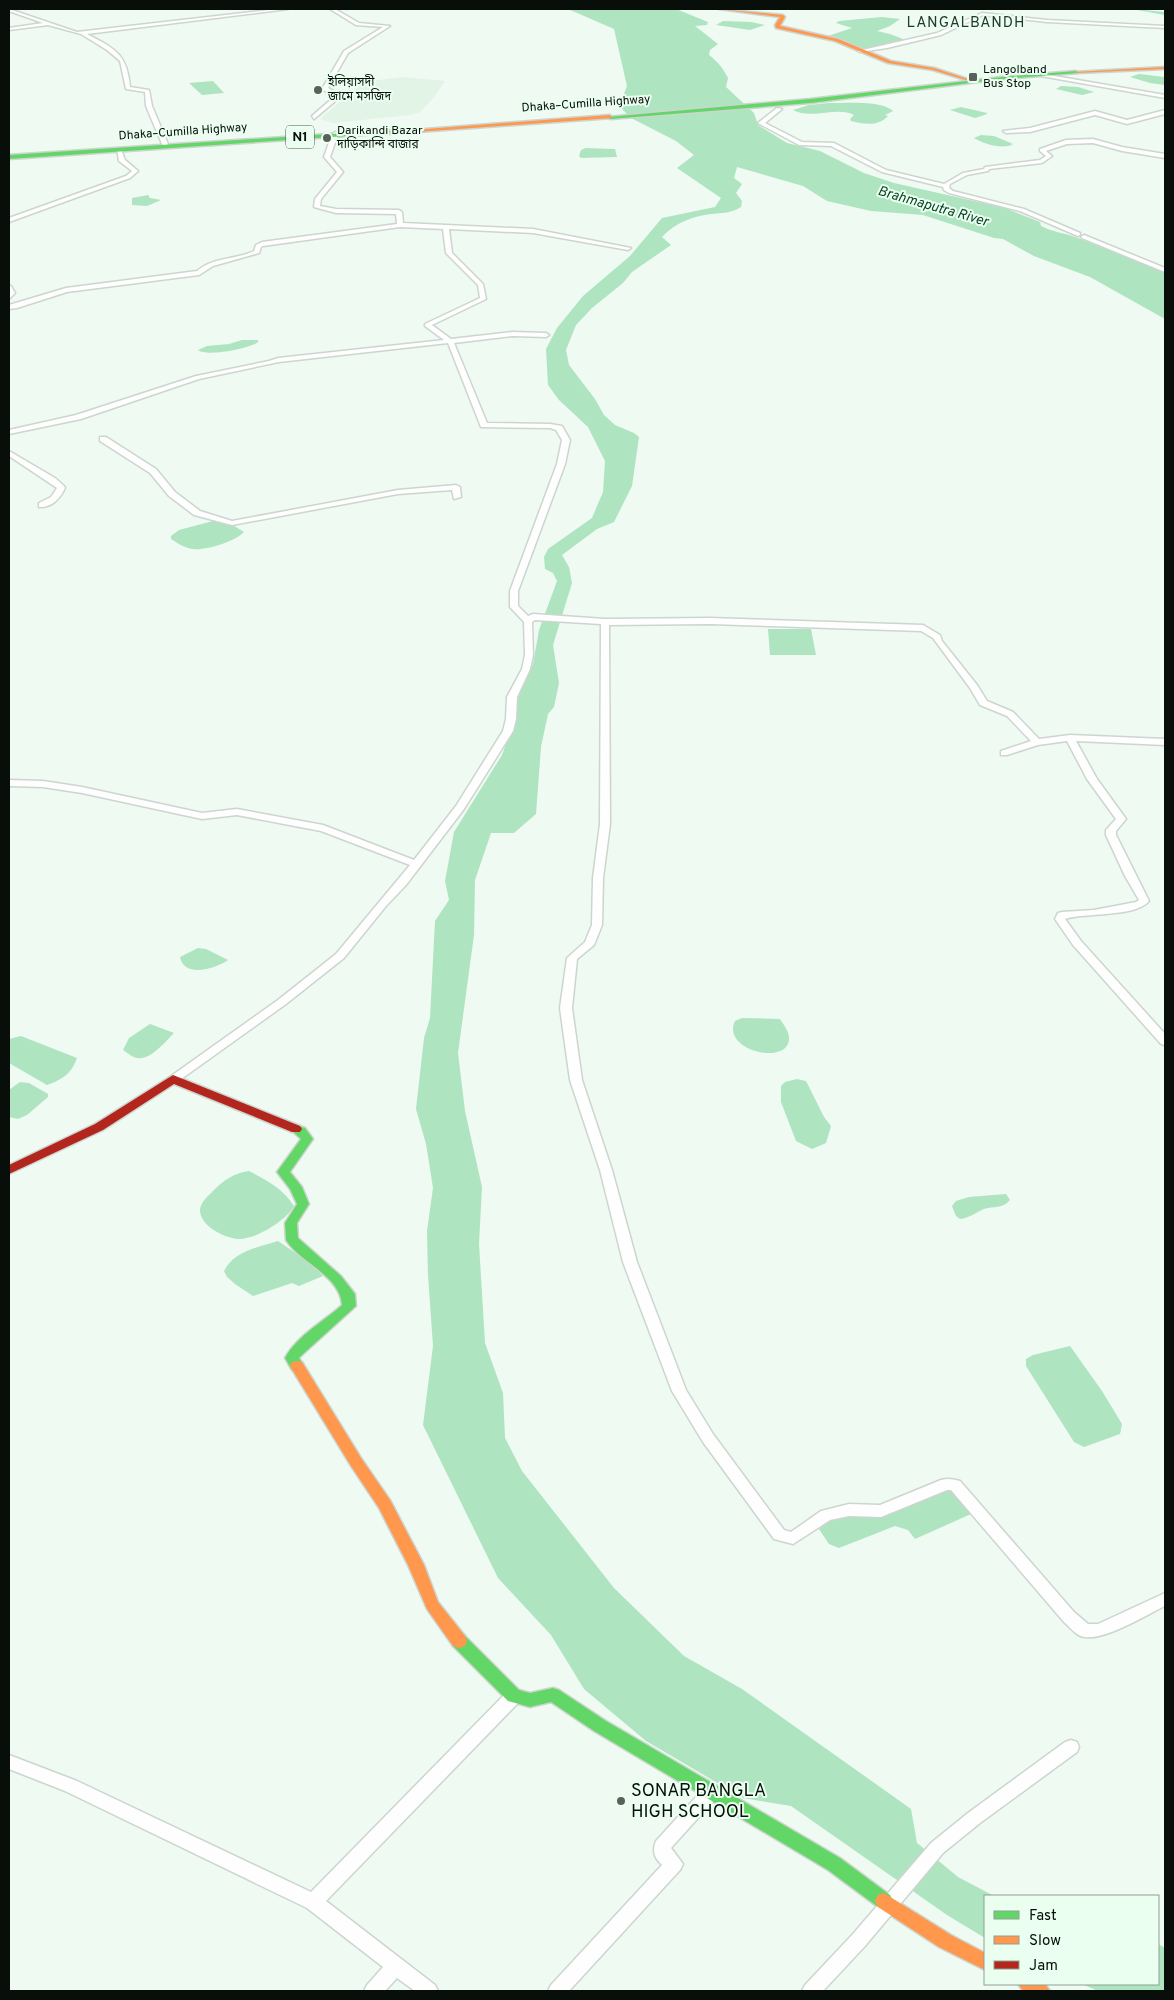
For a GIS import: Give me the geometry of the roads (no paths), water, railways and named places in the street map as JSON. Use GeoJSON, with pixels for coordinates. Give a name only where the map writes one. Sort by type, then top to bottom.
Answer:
{"type":"FeatureCollection","features":[{"type":"Feature","properties":{"kind":"main road"},"geometry":{"type":"LineString","coordinates":[[721,9],[781,16],[783,17],[777,25],[778,27],[817,35],[890,62],[934,69],[969,80]]}},
{"type":"Feature","properties":{"kind":"main road","name":"Dhaka–Cumilla Highway"},"geometry":{"type":"LineString","coordinates":[[9,156],[773,105],[1042,75],[1165,66]]}},
{"type":"Feature","properties":{"kind":"main road","name":"Dhaka–Cumilla Highway"},"geometry":{"type":"LineString","coordinates":[[773,105],[969,80],[1090,69],[1165,66]]}},
{"type":"Feature","properties":{"kind":"main road","name":"Dhaka–Cumilla Highway"},"geometry":{"type":"LineString","coordinates":[[9,156],[376,128],[592,117]]}},
{"type":"Feature","properties":{"kind":"main road"},"geometry":{"type":"LineString","coordinates":[[9,1170],[100,1127],[172,1078],[301,1131],[307,1139],[283,1172],[296,1187],[303,1204],[291,1223],[292,1240],[336,1279],[348,1294],[349,1306],[337,1318],[302,1343],[292,1358],[356,1462],[385,1504],[416,1565],[432,1605],[454,1636],[514,1696],[530,1700],[553,1695],[600,1726],[894,1898],[945,1941],[984,1961]]}},
{"type":"Feature","properties":{"kind":"main road"},"geometry":{"type":"LineString","coordinates":[[1029,1985],[1041,1991]]}},
{"type":"Feature","properties":{"kind":"street"},"geometry":{"type":"LineString","coordinates":[[82,33],[286,9]]}},
{"type":"Feature","properties":{"kind":"street"},"geometry":{"type":"LineString","coordinates":[[314,116],[337,98],[334,93],[325,89],[329,79],[344,59],[346,52],[388,26],[358,24],[332,9]]}},
{"type":"Feature","properties":{"kind":"street"},"geometry":{"type":"LineString","coordinates":[[9,10],[82,33],[122,60],[126,69],[128,88],[147,91],[149,106],[165,144]]}},
{"type":"Feature","properties":{"kind":"street"},"geometry":{"type":"LineString","coordinates":[[860,51],[887,47],[939,34],[982,14],[1047,21],[1165,27]]}},
{"type":"Feature","properties":{"kind":"street"},"geometry":{"type":"LineString","coordinates":[[9,29],[48,23]]}},
{"type":"Feature","properties":{"kind":"street"},"geometry":{"type":"LineString","coordinates":[[1042,75],[1165,98]]}},
{"type":"Feature","properties":{"kind":"street"},"geometry":{"type":"LineString","coordinates":[[773,105],[761,123],[801,144],[832,144],[884,171],[946,186],[946,189],[951,192],[1022,210],[1165,270]]}},
{"type":"Feature","properties":{"kind":"street"},"geometry":{"type":"LineString","coordinates":[[1006,131],[1030,130],[1095,113],[1127,122],[1165,112]]}},
{"type":"Feature","properties":{"kind":"street"},"geometry":{"type":"LineString","coordinates":[[335,134],[327,157],[340,172],[318,199],[317,207],[336,210],[399,212],[400,225]]}},
{"type":"Feature","properties":{"kind":"street"},"geometry":{"type":"LineString","coordinates":[[946,186],[947,183],[965,174],[996,166],[1042,161],[1049,156],[1042,150],[1066,142],[1100,141],[1122,149],[1165,156]]}},
{"type":"Feature","properties":{"kind":"street"},"geometry":{"type":"LineString","coordinates":[[9,220],[128,177],[135,171],[122,161],[119,150]]}},
{"type":"Feature","properties":{"kind":"street"},"geometry":{"type":"LineString","coordinates":[[9,307],[66,290],[199,273],[202,269],[210,266],[251,256],[257,252],[258,246],[262,244],[400,225],[533,231],[628,248]]}},
{"type":"Feature","properties":{"kind":"street"},"geometry":{"type":"LineString","coordinates":[[446,228],[449,254],[481,285],[483,299],[427,325],[450,341],[484,425],[550,426],[559,428],[566,440],[561,464],[514,591],[514,607],[530,619],[568,618],[605,622],[710,621],[923,628],[937,636],[938,641],[974,687],[983,703],[1010,714],[1037,742]]}},
{"type":"Feature","properties":{"kind":"street"},"geometry":{"type":"LineString","coordinates":[[9,286],[12,293],[9,297]]}},
{"type":"Feature","properties":{"kind":"street"},"geometry":{"type":"LineString","coordinates":[[9,432],[78,418],[198,377],[271,364],[278,360],[513,334],[546,335]]}},
{"type":"Feature","properties":{"kind":"street"},"geometry":{"type":"LineString","coordinates":[[102,439],[153,470],[172,494],[197,513],[232,522],[398,492],[456,487],[457,497]]}},
{"type":"Feature","properties":{"kind":"street"},"geometry":{"type":"LineString","coordinates":[[9,453],[52,480],[61,488],[54,500],[42,505]]}},
{"type":"Feature","properties":{"kind":"street"},"geometry":{"type":"LineString","coordinates":[[172,1078],[282,1002],[340,956],[416,864],[460,807],[508,731],[511,719],[512,697],[526,669],[529,655],[530,619]]}},
{"type":"Feature","properties":{"kind":"street"},"geometry":{"type":"LineString","coordinates":[[605,622],[605,824],[598,878],[597,925],[590,943],[572,958],[566,1008],[576,1080],[606,1170],[630,1262],[679,1391],[708,1438],[779,1535],[793,1538],[826,1515],[848,1510],[881,1511],[946,1484],[956,1485],[1069,1617],[1085,1631],[1100,1630],[1165,1599]]}},
{"type":"Feature","properties":{"kind":"street"},"geometry":{"type":"LineString","coordinates":[[1070,738],[1092,779],[1121,819],[1111,830],[1111,835],[1144,901],[1139,905],[1094,913],[1062,915],[1060,919],[1077,944],[1165,1041]]}},
{"type":"Feature","properties":{"kind":"street"},"geometry":{"type":"LineString","coordinates":[[1004,753],[1037,742],[1070,738],[1165,742]]}},
{"type":"Feature","properties":{"kind":"street"},"geometry":{"type":"LineString","coordinates":[[9,784],[43,784],[82,790],[202,816],[237,812],[323,828],[416,864]]}},
{"type":"Feature","properties":{"kind":"street"},"geometry":{"type":"LineString","coordinates":[[312,1902],[514,1696]]}},
{"type":"Feature","properties":{"kind":"street"},"geometry":{"type":"LineString","coordinates":[[811,1991],[859,1940],[937,1848],[974,1818],[1071,1747]]}},
{"type":"Feature","properties":{"kind":"street"},"geometry":{"type":"LineString","coordinates":[[9,1762],[71,1786],[312,1902],[429,1991]]}},
{"type":"Feature","properties":{"kind":"street"},"geometry":{"type":"LineString","coordinates":[[557,1991],[674,1864],[663,1855],[662,1846],[712,1792]]}},
{"type":"Feature","properties":{"kind":"street"},"geometry":{"type":"LineString","coordinates":[[373,1991],[396,1966]]}},
{"type":"Feature","properties":{"kind":"water","name":"Brahmaputra River"},"geometry":{"type":"Polygon","coordinates":[[[568,9],[676,9],[708,22],[707,25],[695,26],[718,44],[710,50],[709,55],[720,65],[726,74],[728,78],[726,87],[754,113],[758,125],[787,143],[820,151],[864,173],[894,183],[1005,208],[1040,222],[1041,226],[1045,228],[1078,238],[1165,273],[1165,319],[1090,277],[1034,256],[1003,239],[994,238],[923,215],[871,211],[827,201],[803,186],[737,167],[734,178],[742,184],[736,193],[742,201],[741,207],[730,212],[691,218],[667,232],[662,237],[671,245],[632,272],[623,283],[592,308],[576,325],[566,350],[569,365],[595,399],[604,415],[615,425],[639,437],[632,486],[614,522],[597,529],[562,555],[569,567],[572,583],[553,645],[559,683],[554,707],[548,714],[541,747],[536,814],[514,833],[491,833],[475,880],[474,935],[458,1053],[465,1111],[482,1187],[479,1244],[485,1343],[503,1393],[505,1438],[522,1471],[614,1588],[684,1656],[742,1689],[911,1809],[917,1843],[958,1877],[992,1895],[984,1895],[984,1937],[947,1915],[791,1806],[743,1798],[646,1741],[584,1689],[551,1635],[498,1578],[423,1425],[433,1346],[427,1231],[433,1188],[426,1144],[416,1109],[424,1038],[430,1018],[435,921],[449,900],[445,881],[454,832],[502,755],[516,716],[515,698],[533,664],[539,630],[557,581],[553,573],[545,569],[544,557],[548,549],[592,518],[603,492],[605,461],[588,427],[559,400],[548,385],[546,349],[557,328],[583,296],[630,256],[662,218],[715,207],[721,198],[677,168],[694,155],[676,141],[631,118],[619,106],[627,86],[614,29],[568,9]]]}},
{"type":"Feature","properties":{"kind":"water"},"geometry":{"type":"Polygon","coordinates":[[[882,17],[900,19],[890,26],[877,31],[908,41],[864,50],[828,36],[852,28],[836,23],[839,21],[882,17]]]}},
{"type":"Feature","properties":{"kind":"water"},"geometry":{"type":"Polygon","coordinates":[[[723,21],[751,22],[765,25],[750,30],[716,25],[723,21]]]}},
{"type":"Feature","properties":{"kind":"water"},"geometry":{"type":"Polygon","coordinates":[[[1139,74],[1165,77],[1165,85],[1130,77],[1139,74]]]}},
{"type":"Feature","properties":{"kind":"water"},"geometry":{"type":"Polygon","coordinates":[[[213,81],[224,93],[202,95],[189,83],[213,81]]]}},
{"type":"Feature","properties":{"kind":"water"},"geometry":{"type":"Polygon","coordinates":[[[1061,86],[1078,87],[1094,92],[1082,95],[1056,89],[1061,86]]]}},
{"type":"Feature","properties":{"kind":"water"},"geometry":{"type":"Polygon","coordinates":[[[829,103],[881,105],[893,111],[885,115],[888,116],[880,122],[871,124],[851,121],[850,119],[854,115],[848,113],[808,114],[793,110],[809,105],[829,103]]]}},
{"type":"Feature","properties":{"kind":"water"},"geometry":{"type":"Polygon","coordinates":[[[961,107],[987,114],[975,118],[950,110],[961,107]]]}},
{"type":"Feature","properties":{"kind":"water"},"geometry":{"type":"Polygon","coordinates":[[[981,135],[994,136],[1013,144],[1009,146],[994,146],[974,138],[981,135]]]}},
{"type":"Feature","properties":{"kind":"water"},"geometry":{"type":"Polygon","coordinates":[[[586,148],[615,149],[617,157],[581,158],[579,156],[581,150],[586,148]]]}},
{"type":"Feature","properties":{"kind":"water"},"geometry":{"type":"Polygon","coordinates":[[[148,195],[150,198],[161,200],[147,206],[132,205],[132,198],[148,195]]]}},
{"type":"Feature","properties":{"kind":"water"},"geometry":{"type":"Polygon","coordinates":[[[242,340],[258,340],[258,342],[228,351],[209,353],[198,350],[207,346],[229,344],[242,340]]]}},
{"type":"Feature","properties":{"kind":"water"},"geometry":{"type":"Polygon","coordinates":[[[213,521],[231,524],[244,532],[228,542],[198,549],[187,548],[171,539],[171,536],[179,530],[213,521]]]}},
{"type":"Feature","properties":{"kind":"water"},"geometry":{"type":"Polygon","coordinates":[[[768,629],[811,629],[816,655],[770,655],[768,629]]]}},
{"type":"Feature","properties":{"kind":"water"},"geometry":{"type":"Polygon","coordinates":[[[198,948],[206,949],[228,960],[201,970],[188,968],[183,964],[180,957],[198,948]]]}},
{"type":"Feature","properties":{"kind":"water"},"geometry":{"type":"Polygon","coordinates":[[[742,1018],[780,1019],[789,1035],[785,1048],[777,1052],[767,1053],[745,1047],[737,1040],[733,1031],[735,1021],[742,1018]]]}},
{"type":"Feature","properties":{"kind":"water"},"geometry":{"type":"Polygon","coordinates":[[[150,1024],[174,1033],[160,1048],[146,1057],[137,1058],[123,1050],[129,1038],[150,1024]]]}},
{"type":"Feature","properties":{"kind":"water"},"geometry":{"type":"Polygon","coordinates":[[[21,1036],[77,1058],[72,1068],[62,1078],[47,1085],[9,1063],[9,1039],[21,1036]]]}},
{"type":"Feature","properties":{"kind":"water"},"geometry":{"type":"Polygon","coordinates":[[[797,1079],[806,1081],[824,1117],[831,1126],[826,1143],[812,1149],[796,1141],[781,1102],[781,1086],[785,1082],[797,1079]]]}},
{"type":"Feature","properties":{"kind":"water"},"geometry":{"type":"Polygon","coordinates":[[[20,1082],[29,1083],[48,1094],[48,1097],[27,1115],[18,1119],[9,1117],[9,1090],[20,1082]]]}},
{"type":"Feature","properties":{"kind":"water"},"geometry":{"type":"Polygon","coordinates":[[[249,1171],[280,1190],[294,1206],[278,1223],[254,1236],[240,1239],[228,1237],[214,1230],[204,1221],[200,1209],[207,1197],[225,1180],[239,1173],[249,1171]]]}},
{"type":"Feature","properties":{"kind":"water"},"geometry":{"type":"Polygon","coordinates":[[[1006,1194],[1010,1200],[1004,1205],[984,1209],[960,1219],[956,1216],[952,1206],[956,1201],[969,1197],[1006,1194]]]}},
{"type":"Feature","properties":{"kind":"water"},"geometry":{"type":"Polygon","coordinates":[[[278,1241],[313,1265],[323,1276],[299,1286],[292,1283],[253,1296],[227,1277],[224,1271],[228,1264],[240,1254],[278,1241]]]}},
{"type":"Feature","properties":{"kind":"water"},"geometry":{"type":"Polygon","coordinates":[[[1070,1346],[1102,1391],[1122,1424],[1120,1434],[1084,1447],[1074,1442],[1026,1366],[1026,1359],[1033,1355],[1070,1346]]]}},
{"type":"Feature","properties":{"kind":"water"},"geometry":{"type":"Polygon","coordinates":[[[951,1490],[971,1514],[915,1539],[908,1530],[895,1526],[839,1548],[829,1544],[819,1529],[827,1521],[951,1490]]]}},
{"type":"Feature","properties":{"kind":"water"},"geometry":{"type":"Polygon","coordinates":[[[1159,1945],[1165,1948],[1165,1991],[1098,1991],[1084,1985],[1159,1985],[1159,1945]]]}},
{"type":"Feature","properties":{"kind":"waterway"},"geometry":{"type":"LineString","coordinates":[[1137,9],[1165,14]]}},
{"type":"Feature","properties":{"kind":"place","name":"Langolband Bus Stop"},"geometry":{"type":"Point","coordinates":[973,77]}},
{"type":"Feature","properties":{"kind":"place","name":"ইলিয়াসদী জামে মসজিদ"},"geometry":{"type":"Point","coordinates":[318,90]}},
{"type":"Feature","properties":{"kind":"place","name":"Darikandi Bazar দাড়িকান্দি বাজার"},"geometry":{"type":"Point","coordinates":[327,138]}},
{"type":"Feature","properties":{"kind":"place","name":"SONAR BANGLA HIGH SCHOOL"},"geometry":{"type":"Point","coordinates":[621,1801]}},
{"type":"Feature","properties":{"kind":"district","name":"LANGALBANDH"},"geometry":{"type":"Point","coordinates":[966,23]}}]}
